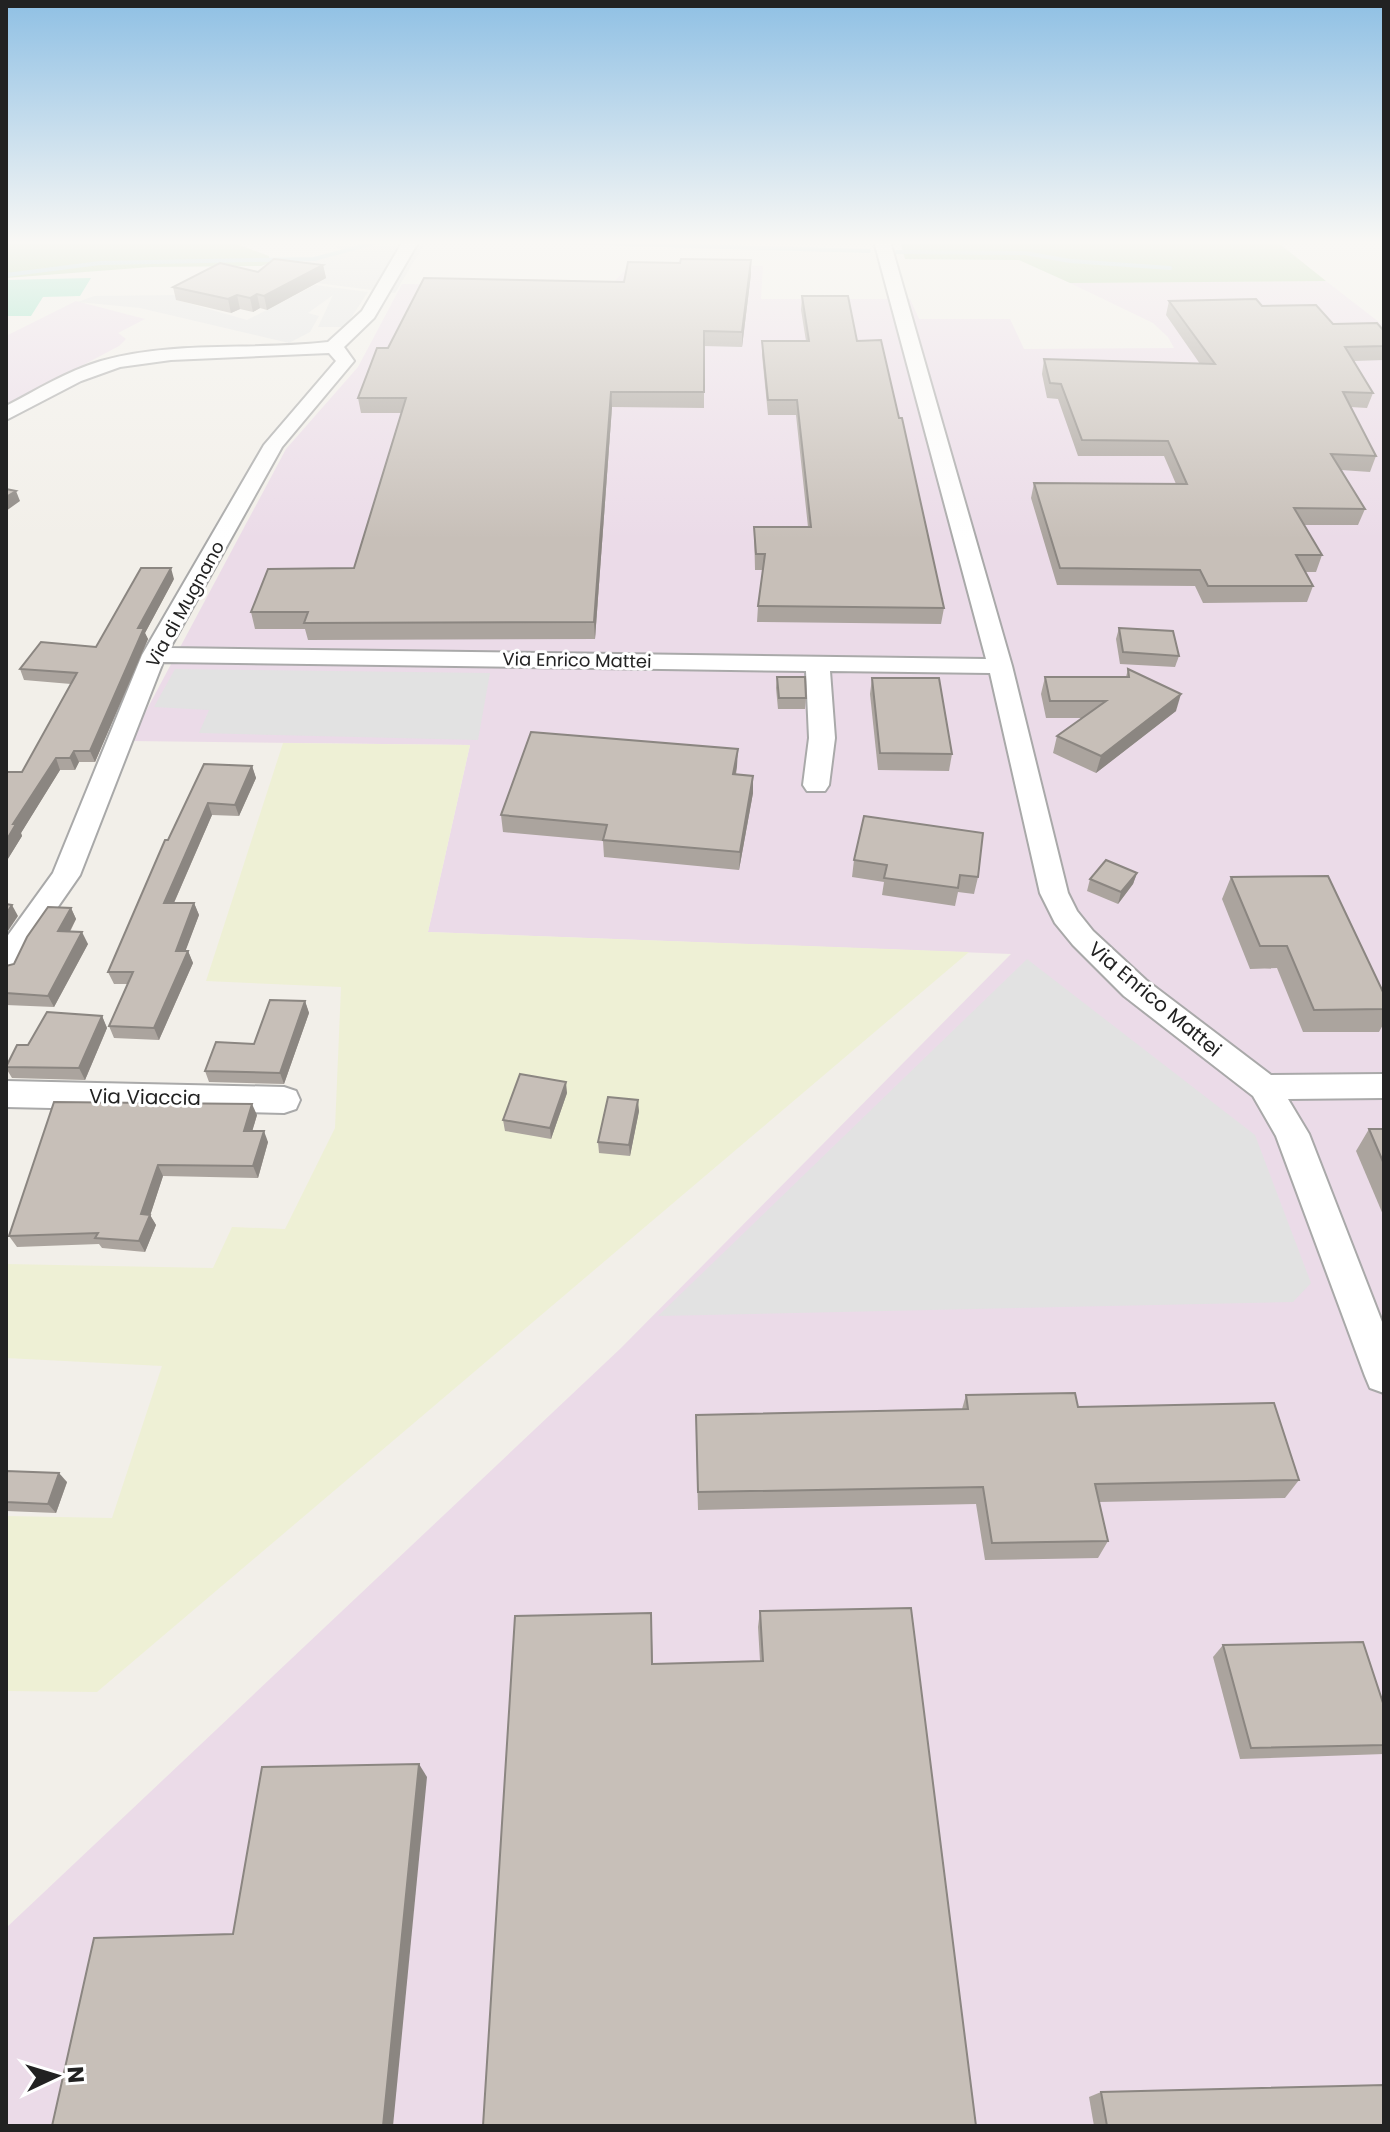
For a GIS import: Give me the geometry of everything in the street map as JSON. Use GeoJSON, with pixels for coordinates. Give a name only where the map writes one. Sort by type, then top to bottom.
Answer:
{"type":"FeatureCollection","features":[{"type":"Feature","properties":{"kind":"street"},"geometry":{"type":"LineString","coordinates":[[6,414],[86,372],[117,362],[156,355],[333,347],[346,340]]}},
{"type":"Feature","properties":{"kind":"street","name":"Via Enrico Mattei"},"geometry":{"type":"LineString","coordinates":[[910,340],[1000,666],[1054,893],[1065,916],[1083,938],[1135,988],[1264,1087],[1292,1134],[1384,1376]]}},
{"type":"Feature","properties":{"kind":"street","name":"Via di Mugnano"},"geometry":{"type":"LineString","coordinates":[[6,967],[17,944],[66,875],[154,655],[274,445],[345,361],[333,347]]}},
{"type":"Feature","properties":{"kind":"street","name":"Via Enrico Mattei"},"geometry":{"type":"LineString","coordinates":[[154,655],[1000,666]]}},
{"type":"Feature","properties":{"kind":"street"},"geometry":{"type":"LineString","coordinates":[[816,785],[822,738],[818,665]]}},
{"type":"Feature","properties":{"kind":"street"},"geometry":{"type":"LineString","coordinates":[[1264,1087],[1384,1086]]}},
{"type":"Feature","properties":{"kind":"street","name":"Via Viaccia"},"geometry":{"type":"LineString","coordinates":[[6,1094],[284,1100]]}},
{"type":"Feature","properties":{"kind":"shaded area"},"geometry":{"type":"Polygon","coordinates":[[[6,340],[125,340],[119,346],[6,406],[6,340]]]}},
{"type":"Feature","properties":{"kind":"shaded area"},"geometry":{"type":"Polygon","coordinates":[[[372,340],[1020,340],[1024,349],[1174,348],[1170,340],[1384,340],[1384,2126],[6,2126],[6,1928],[621,1348],[1011,954],[428,932],[470,745],[130,741],[286,449],[358,367],[372,340]]]}},
{"type":"Feature","properties":{"kind":"shaded area"},"geometry":{"type":"Polygon","coordinates":[[[175,669],[490,673],[478,740],[199,733],[209,710],[154,707],[175,669]]]}},
{"type":"Feature","properties":{"kind":"shaded area"},"geometry":{"type":"Polygon","coordinates":[[[1027,959],[1255,1135],[1311,1283],[1293,1302],[658,1316],[1027,959]]]}},
{"type":"Feature","properties":{"kind":"green space"},"geometry":{"type":"Polygon","coordinates":[[[283,743],[470,745],[428,932],[969,952],[97,1692],[6,1691],[6,1516],[112,1518],[162,1366],[6,1358],[6,1264],[213,1268],[232,1227],[285,1229],[335,1128],[341,987],[206,981],[283,743]]]}},
{"type":"Feature","properties":{"kind":"building"},"geometry":{"type":"Polygon","coordinates":[[[392,340],[704,340],[704,392],[611,392],[594,622],[304,623],[308,612],[251,612],[268,569],[354,568],[406,398],[358,398],[377,348],[388,348],[392,340]]]}},
{"type":"Feature","properties":{"kind":"building"},"geometry":{"type":"Polygon","coordinates":[[[881,340],[899,418],[902,418],[944,608],[758,606],[765,554],[756,554],[754,527],[811,527],[797,400],[768,400],[762,341],[881,340]]]}},
{"type":"Feature","properties":{"kind":"building"},"geometry":{"type":"Polygon","coordinates":[[[1198,340],[1384,340],[1384,346],[1345,347],[1373,393],[1343,392],[1376,456],[1331,454],[1365,509],[1294,508],[1322,555],[1296,555],[1313,586],[1208,586],[1200,570],[1060,568],[1034,483],[1187,484],[1168,441],[1082,440],[1061,384],[1050,383],[1044,359],[1215,364],[1198,340]]]}},
{"type":"Feature","properties":{"kind":"building"},"geometry":{"type":"Polygon","coordinates":[[[141,568],[171,568],[138,628],[144,628],[90,751],[74,751],[70,758],[56,758],[13,824],[16,824],[6,841],[6,772],[22,772],[77,673],[20,669],[41,642],[96,647],[141,568]]]}},
{"type":"Feature","properties":{"kind":"building"},"geometry":{"type":"Polygon","coordinates":[[[1119,628],[1173,631],[1179,656],[1123,652],[1119,628]]]}},
{"type":"Feature","properties":{"kind":"building"},"geometry":{"type":"Polygon","coordinates":[[[1128,669],[1181,694],[1101,756],[1057,736],[1106,701],[1050,701],[1045,677],[1129,677],[1128,669]]]}},
{"type":"Feature","properties":{"kind":"building"},"geometry":{"type":"Polygon","coordinates":[[[777,677],[805,677],[806,698],[779,698],[777,677]]]}},
{"type":"Feature","properties":{"kind":"building"},"geometry":{"type":"Polygon","coordinates":[[[872,678],[939,678],[952,754],[880,753],[872,678]]]}},
{"type":"Feature","properties":{"kind":"building"},"geometry":{"type":"Polygon","coordinates":[[[531,732],[738,749],[733,774],[753,776],[740,852],[603,840],[607,825],[501,815],[531,732]]]}},
{"type":"Feature","properties":{"kind":"building"},"geometry":{"type":"Polygon","coordinates":[[[204,764],[252,766],[235,805],[208,803],[164,903],[194,903],[176,951],[188,951],[154,1028],[109,1026],[133,972],[108,972],[165,840],[168,840],[204,764]]]}},
{"type":"Feature","properties":{"kind":"building"},"geometry":{"type":"Polygon","coordinates":[[[864,816],[983,833],[978,877],[960,875],[958,888],[884,878],[887,865],[854,860],[864,816]]]}},
{"type":"Feature","properties":{"kind":"building"},"geometry":{"type":"Polygon","coordinates":[[[1106,860],[1137,873],[1121,892],[1090,879],[1106,860]]]}},
{"type":"Feature","properties":{"kind":"building"},"geometry":{"type":"Polygon","coordinates":[[[1328,876],[1384,994],[1384,1009],[1314,1010],[1287,946],[1260,946],[1231,877],[1328,876]]]}},
{"type":"Feature","properties":{"kind":"building"},"geometry":{"type":"Polygon","coordinates":[[[48,907],[71,908],[58,931],[82,932],[48,996],[6,993],[6,966],[14,964],[27,937],[48,907]]]}},
{"type":"Feature","properties":{"kind":"building"},"geometry":{"type":"Polygon","coordinates":[[[270,1000],[305,1001],[280,1073],[205,1071],[216,1042],[254,1044],[270,1000]]]}},
{"type":"Feature","properties":{"kind":"building"},"geometry":{"type":"Polygon","coordinates":[[[47,1012],[102,1016],[79,1068],[6,1067],[17,1045],[28,1045],[47,1012]]]}},
{"type":"Feature","properties":{"kind":"building"},"geometry":{"type":"Polygon","coordinates":[[[520,1074],[566,1082],[550,1128],[503,1120],[520,1074]]]}},
{"type":"Feature","properties":{"kind":"building"},"geometry":{"type":"Polygon","coordinates":[[[608,1097],[638,1100],[629,1145],[598,1142],[608,1097]]]}},
{"type":"Feature","properties":{"kind":"building"},"geometry":{"type":"Polygon","coordinates":[[[54,1102],[252,1104],[244,1131],[264,1131],[253,1166],[158,1165],[141,1214],[150,1215],[139,1241],[95,1238],[98,1233],[9,1236],[54,1102]]]}},
{"type":"Feature","properties":{"kind":"building"},"geometry":{"type":"Polygon","coordinates":[[[1369,1129],[1384,1129],[1384,1164],[1369,1129]]]}},
{"type":"Feature","properties":{"kind":"building"},"geometry":{"type":"Polygon","coordinates":[[[1075,1393],[1078,1407],[1274,1403],[1299,1480],[1095,1484],[1108,1541],[992,1543],[983,1487],[698,1492],[696,1415],[968,1409],[966,1395],[1075,1393]]]}},
{"type":"Feature","properties":{"kind":"building"},"geometry":{"type":"Polygon","coordinates":[[[6,1471],[59,1473],[48,1504],[6,1502],[6,1471]]]}},
{"type":"Feature","properties":{"kind":"building"},"geometry":{"type":"Polygon","coordinates":[[[911,1608],[976,2126],[483,2126],[515,1616],[651,1613],[652,1664],[763,1661],[760,1611],[911,1608]]]}},
{"type":"Feature","properties":{"kind":"building"},"geometry":{"type":"Polygon","coordinates":[[[1363,1642],[1384,1706],[1384,1745],[1251,1748],[1223,1645],[1363,1642]]]}},
{"type":"Feature","properties":{"kind":"building"},"geometry":{"type":"Polygon","coordinates":[[[419,1764],[383,2126],[52,2126],[94,1938],[233,1934],[262,1767],[419,1764]]]}},
{"type":"Feature","properties":{"kind":"building"},"geometry":{"type":"Polygon","coordinates":[[[1384,2085],[1384,2126],[1107,2126],[1101,2092],[1384,2085]]]}}]}
